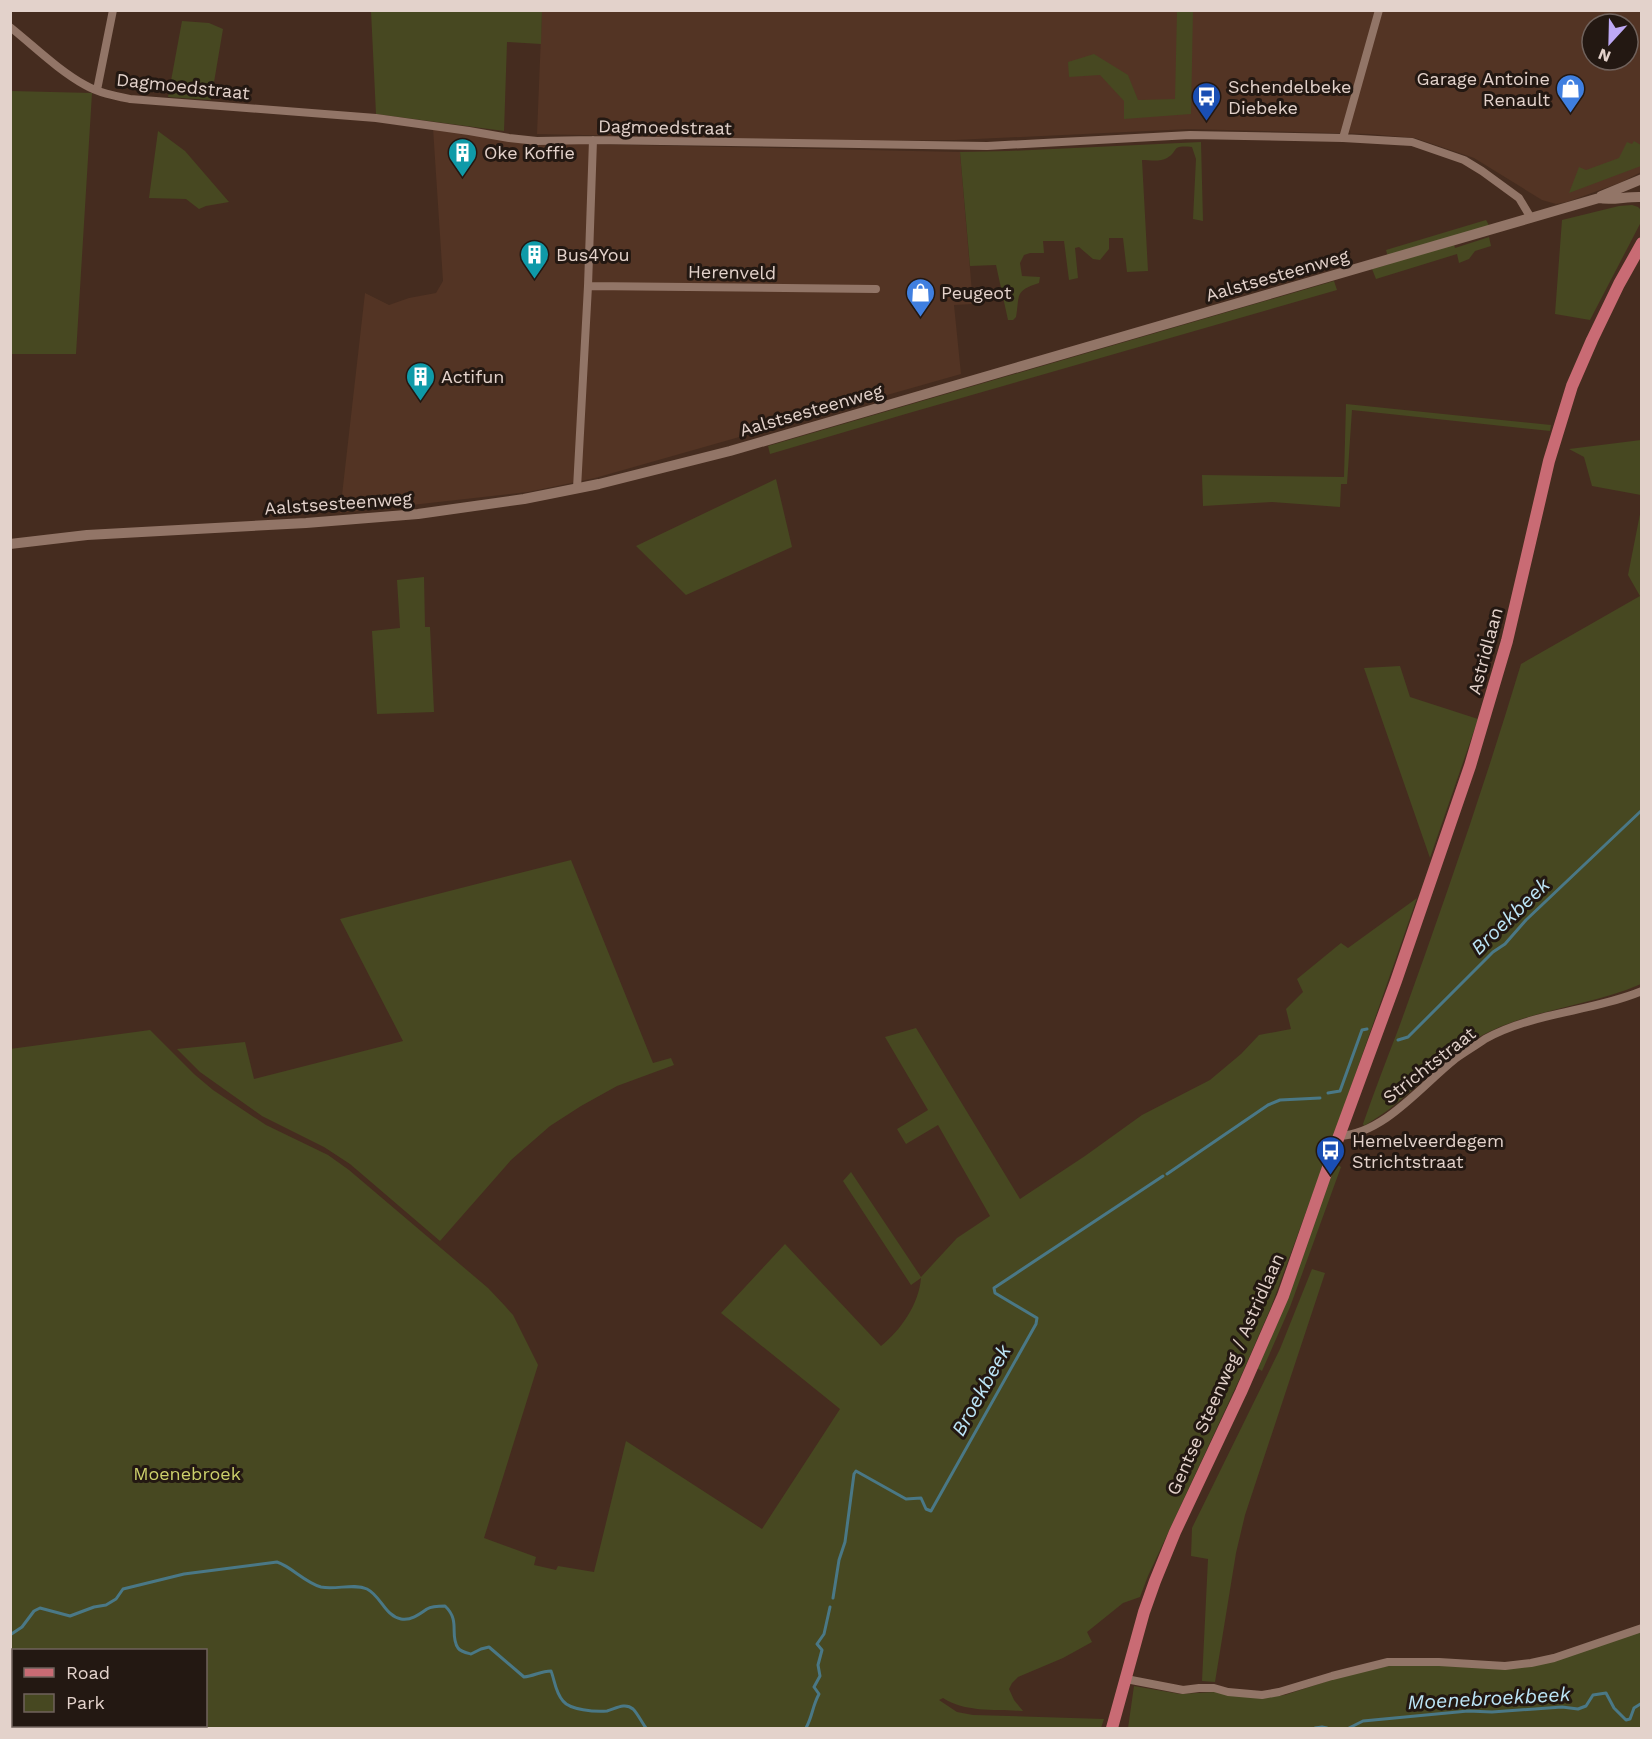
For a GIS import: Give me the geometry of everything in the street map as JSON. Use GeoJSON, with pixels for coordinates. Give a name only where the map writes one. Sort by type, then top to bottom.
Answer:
{"type":"FeatureCollection","features":[{"type":"Feature","properties":{"kind":"main road","name":"Aalstsesteenweg"},"geometry":{"type":"LineString","coordinates":[[10,544],[87,535],[306,523],[418,514],[524,499],[577,488],[730,451],[1599,198],[1603,194],[1641,179]]}},
{"type":"Feature","properties":{"kind":"main road","name":"Aalstsesteenweg"},"geometry":{"type":"LineString","coordinates":[[1599,198],[1606,200],[1625,196],[1641,197]]}},
{"type":"Feature","properties":{"kind":"main road","name":"Astridlaan"},"geometry":{"type":"LineString","coordinates":[[1364,1071],[1470,766],[1507,641],[1549,460],[1572,386],[1619,284],[1641,243]]}},
{"type":"Feature","properties":{"kind":"main road","name":"Gentse Steenweg / Astridlaan"},"geometry":{"type":"LineString","coordinates":[[1112,1728],[1144,1612],[1155,1581],[1175,1532],[1283,1296],[1364,1071]]}},
{"type":"Feature","properties":{"kind":"street"},"geometry":{"type":"LineString","coordinates":[[97,90],[113,10]]}},
{"type":"Feature","properties":{"kind":"street"},"geometry":{"type":"LineString","coordinates":[[1342,138],[1379,10]]}},
{"type":"Feature","properties":{"kind":"street","name":"Dagmoedstraat"},"geometry":{"type":"LineString","coordinates":[[10,27],[69,75],[87,86],[107,94],[130,99],[376,118],[537,141],[987,147],[1190,135],[1412,142],[1464,160],[1519,198],[1531,218]]}},
{"type":"Feature","properties":{"kind":"street"},"geometry":{"type":"LineString","coordinates":[[577,488],[593,140]]}},
{"type":"Feature","properties":{"kind":"street","name":"Herenveld"},"geometry":{"type":"LineString","coordinates":[[588,286],[876,289]]}},
{"type":"Feature","properties":{"kind":"street","name":"Strichtstraat"},"geometry":{"type":"LineString","coordinates":[[1339,1136],[1356,1133],[1389,1116],[1454,1060],[1501,1031],[1545,1016],[1603,1004],[1641,991]]}},
{"type":"Feature","properties":{"kind":"street"},"geometry":{"type":"LineString","coordinates":[[1124,1685],[1183,1690],[1214,1688],[1228,1692],[1262,1695],[1388,1662],[1505,1666],[1531,1663],[1554,1658],[1641,1628]]}},
{"type":"Feature","properties":{"kind":"shaded area"},"geometry":{"type":"Polygon","coordinates":[[[542,11],[1641,11],[1641,172],[1622,182],[1556,204],[1542,200],[1474,158],[1415,138],[1369,134],[1189,129],[955,140],[860,141],[537,134],[542,11]]]}},
{"type":"Feature","properties":{"kind":"shaded area"},"geometry":{"type":"Polygon","coordinates":[[[433,128],[536,143],[960,152],[973,304],[954,305],[961,374],[595,478],[528,492],[340,513],[365,293],[389,305],[409,298],[436,293],[443,281],[433,128]]]}},
{"type":"Feature","properties":{"kind":"green space"},"geometry":{"type":"Polygon","coordinates":[[[371,11],[542,11],[541,44],[507,42],[504,131],[376,114],[371,11]]]}},
{"type":"Feature","properties":{"kind":"green space"},"geometry":{"type":"Polygon","coordinates":[[[1177,11],[1193,11],[1191,114],[1124,119],[1124,101],[1100,75],[1069,77],[1068,62],[1094,54],[1128,75],[1138,100],[1175,99],[1177,11]]]}},
{"type":"Feature","properties":{"kind":"green space"},"geometry":{"type":"Polygon","coordinates":[[[182,21],[209,23],[223,29],[211,100],[168,97],[182,21]]]}},
{"type":"Feature","properties":{"kind":"green space"},"geometry":{"type":"Polygon","coordinates":[[[11,91],[92,93],[76,354],[11,354],[11,91]]]}},
{"type":"Feature","properties":{"kind":"green space"},"geometry":{"type":"Polygon","coordinates":[[[158,131],[185,151],[229,202],[199,209],[186,199],[149,198],[158,131]]]}},
{"type":"Feature","properties":{"kind":"green space"},"geometry":{"type":"Polygon","coordinates":[[[1634,141],[1641,145],[1641,166],[1569,193],[1579,167],[1586,170],[1619,158],[1627,142],[1632,144],[1634,141]]]}},
{"type":"Feature","properties":{"kind":"green space"},"geometry":{"type":"Polygon","coordinates":[[[1201,142],[1203,221],[1193,219],[1196,159],[1192,147],[1177,148],[1164,159],[1142,160],[1148,271],[1127,272],[1123,238],[1109,238],[1109,249],[1100,260],[1093,259],[1079,247],[1075,248],[1078,278],[1069,280],[1064,241],[1043,241],[1044,253],[1024,255],[1020,263],[1022,276],[1040,277],[1039,283],[1022,291],[1018,299],[1016,317],[1008,320],[996,265],[970,266],[960,152],[1201,142]]]}},
{"type":"Feature","properties":{"kind":"green space"},"geometry":{"type":"Polygon","coordinates":[[[1632,205],[1641,210],[1641,222],[1590,320],[1555,314],[1562,220],[1632,205]]]}},
{"type":"Feature","properties":{"kind":"green space"},"geometry":{"type":"Polygon","coordinates":[[[1486,220],[1490,227],[1452,238],[1455,248],[1489,237],[1491,246],[1475,251],[1469,259],[1459,263],[1457,254],[1376,279],[1372,269],[1390,264],[1386,250],[1486,220]]]}},
{"type":"Feature","properties":{"kind":"green space"},"geometry":{"type":"Polygon","coordinates":[[[1334,281],[1337,290],[770,454],[768,446],[1334,281]]]}},
{"type":"Feature","properties":{"kind":"green space"},"geometry":{"type":"Polygon","coordinates":[[[1346,404],[1551,425],[1550,431],[1352,410],[1347,484],[1341,484],[1340,507],[1272,502],[1203,506],[1202,475],[1344,477],[1346,404]]]}},
{"type":"Feature","properties":{"kind":"green space"},"geometry":{"type":"Polygon","coordinates":[[[1641,440],[1641,495],[1592,486],[1584,457],[1569,449],[1641,440]]]}},
{"type":"Feature","properties":{"kind":"green space"},"geometry":{"type":"Polygon","coordinates":[[[776,479],[792,547],[686,595],[636,546],[776,479]]]}},
{"type":"Feature","properties":{"kind":"green space"},"geometry":{"type":"Polygon","coordinates":[[[1641,509],[1641,984],[1604,997],[1530,1016],[1493,1030],[1455,1053],[1390,1108],[1364,1126],[1367,1112],[1462,848],[1521,664],[1640,596],[1628,575],[1641,509]]]}},
{"type":"Feature","properties":{"kind":"green space"},"geometry":{"type":"Polygon","coordinates":[[[424,577],[425,627],[430,627],[434,712],[377,714],[372,631],[400,628],[397,580],[424,577]]]}},
{"type":"Feature","properties":{"kind":"green space"},"geometry":{"type":"Polygon","coordinates":[[[1400,666],[1410,697],[1478,719],[1430,858],[1364,668],[1400,666]]]}},
{"type":"Feature","properties":{"kind":"green space"},"geometry":{"type":"Polygon","coordinates":[[[571,860],[653,1063],[671,1058],[674,1065],[617,1086],[550,1126],[511,1160],[440,1241],[350,1164],[324,1147],[262,1116],[200,1072],[177,1049],[245,1042],[254,1079],[403,1041],[340,919],[571,860]]]}},
{"type":"Feature","properties":{"kind":"green space","name":"Moenebroek"},"geometry":{"type":"Polygon","coordinates":[[[1417,898],[1271,1307],[1140,1597],[1123,1603],[1087,1632],[1092,1642],[1063,1658],[1018,1677],[1009,1689],[1023,1711],[972,1708],[943,1698],[939,1700],[957,1712],[973,1715],[1104,1719],[1101,1728],[11,1728],[10,1049],[150,1030],[213,1090],[266,1125],[328,1155],[349,1170],[488,1288],[513,1315],[538,1365],[484,1538],[536,1557],[534,1565],[556,1570],[558,1566],[594,1572],[626,1441],[762,1529],[840,1409],[721,1313],[785,1244],[881,1346],[908,1316],[917,1297],[921,1278],[911,1285],[843,1181],[851,1172],[921,1277],[957,1238],[990,1216],[938,1125],[906,1144],[897,1129],[928,1110],[885,1037],[916,1028],[1020,1199],[1142,1115],[1210,1080],[1241,1054],[1259,1035],[1291,1029],[1286,1009],[1303,992],[1297,979],[1341,943],[1348,948],[1417,898]]]}},
{"type":"Feature","properties":{"kind":"green space"},"geometry":{"type":"Polygon","coordinates":[[[1335,1163],[1341,1167],[1290,1307],[1262,1371],[1257,1368],[1335,1163]]]}},
{"type":"Feature","properties":{"kind":"green space"},"geometry":{"type":"Polygon","coordinates":[[[1312,1269],[1325,1273],[1245,1515],[1236,1553],[1215,1682],[1202,1681],[1208,1559],[1191,1556],[1192,1528],[1280,1349],[1312,1269]]]}},
{"type":"Feature","properties":{"kind":"green space"},"geometry":{"type":"Polygon","coordinates":[[[1641,1631],[1641,1728],[1128,1728],[1134,1686],[1180,1694],[1215,1692],[1255,1698],[1285,1695],[1355,1672],[1394,1665],[1423,1664],[1505,1669],[1641,1631]]]}},
{"type":"Feature","properties":{"kind":"waterway","name":"Broekbeek"},"geometry":{"type":"LineString","coordinates":[[1398,1040],[1408,1037],[1493,952],[1505,944],[1526,920],[1642,810]]}},
{"type":"Feature","properties":{"kind":"waterway","name":"Broekbeek"},"geometry":{"type":"LineString","coordinates":[[1328,1093],[1340,1091],[1362,1030],[1367,1029]]}},
{"type":"Feature","properties":{"kind":"waterway","name":"Broekbeek"},"geometry":{"type":"LineString","coordinates":[[1167,1174],[1268,1105],[1280,1100],[1320,1098]]}},
{"type":"Feature","properties":{"kind":"waterway","name":"Broekbeek"},"geometry":{"type":"LineString","coordinates":[[833,1598],[839,1560],[845,1542],[856,1471],[906,1499],[921,1498],[926,1509],[931,1511],[1036,1324],[1037,1318],[995,1293],[994,1288],[1163,1176]]}},
{"type":"Feature","properties":{"kind":"waterway","name":"Moenebroekbeek"},"geometry":{"type":"LineString","coordinates":[[10,1635],[22,1627],[34,1611],[40,1608],[70,1616],[106,1605],[116,1599],[123,1589],[184,1574],[277,1562],[321,1587],[367,1589],[391,1614],[401,1619],[412,1618],[431,1607],[445,1606],[453,1617],[454,1638],[458,1648],[464,1652],[471,1654],[489,1647],[524,1677],[551,1671],[558,1694],[566,1704],[583,1710],[596,1711],[607,1711],[623,1706],[630,1707],[646,1728]]}},
{"type":"Feature","properties":{"kind":"waterway","name":"Broekbeek"},"geometry":{"type":"LineString","coordinates":[[806,1728],[819,1694],[814,1687],[820,1676],[818,1665],[822,1650],[817,1644],[824,1634],[830,1607]]}},
{"type":"Feature","properties":{"kind":"waterway","name":"Moenebroekbeek"},"geometry":{"type":"LineString","coordinates":[[1349,1728],[1363,1721],[1468,1711],[1492,1712],[1562,1707],[1578,1709],[1586,1706],[1593,1695],[1606,1693],[1614,1708],[1626,1720],[1630,1719],[1634,1708],[1642,1703]]}},
{"type":"Feature","properties":{"kind":"waterway","name":"Moenebroekbeek"},"geometry":{"type":"LineString","coordinates":[[1315,1728],[1327,1728]]}},
{"type":"Feature","properties":{"kind":"place","name":"Garage Antoine Renault"},"geometry":{"type":"Point","coordinates":[1571,114]}},
{"type":"Feature","properties":{"kind":"place","name":"Schendelbeke Diebeke"},"geometry":{"type":"Point","coordinates":[1207,122]}},
{"type":"Feature","properties":{"kind":"place","name":"Oke Koffie"},"geometry":{"type":"Point","coordinates":[463,178]}},
{"type":"Feature","properties":{"kind":"place","name":"Bus4You"},"geometry":{"type":"Point","coordinates":[535,280]}},
{"type":"Feature","properties":{"kind":"place","name":"Peugeot"},"geometry":{"type":"Point","coordinates":[920,318]}},
{"type":"Feature","properties":{"kind":"place","name":"Actifun"},"geometry":{"type":"Point","coordinates":[420,402]}},
{"type":"Feature","properties":{"kind":"place","name":"Hemelveerdegem Strichtstraat"},"geometry":{"type":"Point","coordinates":[1331,1176]}}]}
